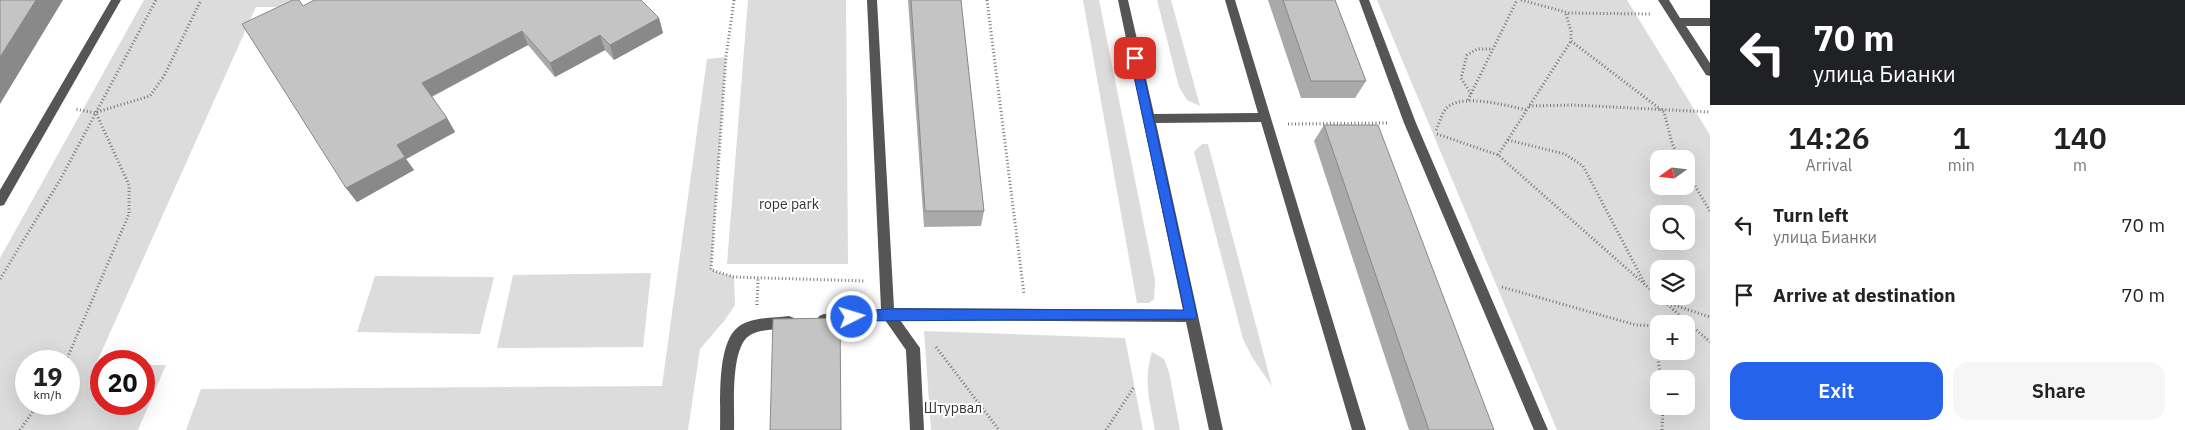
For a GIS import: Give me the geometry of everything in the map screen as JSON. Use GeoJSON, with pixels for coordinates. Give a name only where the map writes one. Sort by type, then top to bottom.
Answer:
{"type":"FeatureCollection","features":[{"type":"Feature","properties":{"kind":"street"},"geometry":{"type":"LineString","coordinates":[[0,201],[116,0]]}},
{"type":"Feature","properties":{"kind":"street"},"geometry":{"type":"LineString","coordinates":[[872,0],[888,314],[913,348],[917,430]]}},
{"type":"Feature","properties":{"kind":"street"},"geometry":{"type":"LineString","coordinates":[[1123,0],[1216,430]]}},
{"type":"Feature","properties":{"kind":"street"},"geometry":{"type":"LineString","coordinates":[[1230,0],[1359,430]]}},
{"type":"Feature","properties":{"kind":"street"},"geometry":{"type":"LineString","coordinates":[[1364,0],[1410,123],[1541,430]]}},
{"type":"Feature","properties":{"kind":"street"},"geometry":{"type":"LineString","coordinates":[[1663,0],[1710,72]]}},
{"type":"Feature","properties":{"kind":"street"},"geometry":{"type":"LineString","coordinates":[[1675,18],[1710,22]]}},
{"type":"Feature","properties":{"kind":"street"},"geometry":{"type":"LineString","coordinates":[[1148,119],[1266,121]]}},
{"type":"Feature","properties":{"kind":"street"},"geometry":{"type":"LineString","coordinates":[[727,430],[732,347],[739,334],[761,325],[888,314],[1191,316]]}},
{"type":"Feature","properties":{"kind":"path"},"geometry":{"type":"LineString","coordinates":[[0,279],[60,180],[156,0]]}},
{"type":"Feature","properties":{"kind":"path"},"geometry":{"type":"LineString","coordinates":[[55,106],[96,113],[150,96],[164,76],[201,0]]}},
{"type":"Feature","properties":{"kind":"path"},"geometry":{"type":"LineString","coordinates":[[734,0],[726,57],[711,270],[734,277],[865,281]]}},
{"type":"Feature","properties":{"kind":"path"},"geometry":{"type":"LineString","coordinates":[[987,0],[1025,289],[1024,298]]}},
{"type":"Feature","properties":{"kind":"path"},"geometry":{"type":"LineString","coordinates":[[1468,100],[1519,0],[1540,8],[1566,14],[1675,18]]}},
{"type":"Feature","properties":{"kind":"path"},"geometry":{"type":"LineString","coordinates":[[1498,155],[1571,41],[1571,31],[1566,14]]}},
{"type":"Feature","properties":{"kind":"path"},"geometry":{"type":"LineString","coordinates":[[1571,41],[1664,112],[1675,150]]}},
{"type":"Feature","properties":{"kind":"path"},"geometry":{"type":"LineString","coordinates":[[1471,94],[1461,78],[1467,54],[1477,49],[1493,50]]}},
{"type":"Feature","properties":{"kind":"path"},"geometry":{"type":"LineString","coordinates":[[1527,110],[1468,100],[1450,104],[1444,111],[1435,133],[1498,155],[1650,288]]}},
{"type":"Feature","properties":{"kind":"path"},"geometry":{"type":"LineString","coordinates":[[1530,106],[1596,104],[1664,112],[1710,112]]}},
{"type":"Feature","properties":{"kind":"path"},"geometry":{"type":"LineString","coordinates":[[71,350],[129,214],[128,185],[96,113]]}},
{"type":"Feature","properties":{"kind":"path"},"geometry":{"type":"LineString","coordinates":[[1266,121],[1410,123]]}},
{"type":"Feature","properties":{"kind":"path"},"geometry":{"type":"LineString","coordinates":[[1508,140],[1565,154],[1583,166],[1645,284]]}},
{"type":"Feature","properties":{"kind":"path"},"geometry":{"type":"LineString","coordinates":[[1695,185],[1710,211]]}},
{"type":"Feature","properties":{"kind":"path"},"geometry":{"type":"LineString","coordinates":[[1477,280],[1650,326]]}},
{"type":"Feature","properties":{"kind":"path"},"geometry":{"type":"LineString","coordinates":[[1669,305],[1680,315]]}},
{"type":"Feature","properties":{"kind":"path"},"geometry":{"type":"LineString","coordinates":[[1676,305],[1710,317]]}},
{"type":"Feature","properties":{"kind":"path"},"geometry":{"type":"LineString","coordinates":[[1695,329],[1710,342]]}},
{"type":"Feature","properties":{"kind":"path"},"geometry":{"type":"LineString","coordinates":[[935,346],[999,430]]}},
{"type":"Feature","properties":{"kind":"path"},"geometry":{"type":"LineString","coordinates":[[1106,430],[1134,387]]}},
{"type":"Feature","properties":{"kind":"path"},"geometry":{"type":"LineString","coordinates":[[20,430],[30,415]]}},
{"type":"Feature","properties":{"kind":"path"},"geometry":{"type":"LineString","coordinates":[[1662,430],[1663,415]]}},
{"type":"Feature","properties":{"kind":"green space"},"geometry":{"type":"Polygon","coordinates":[[[144,0],[295,0],[292,7],[256,7],[102,350],[90,350],[90,415],[144,415],[138,430],[0,430],[0,258],[144,0]]]}},
{"type":"Feature","properties":{"kind":"green space","name":"rope park"},"geometry":{"type":"Polygon","coordinates":[[[748,0],[846,0],[848,264],[727,264],[748,0]]]}},
{"type":"Feature","properties":{"kind":"green space"},"geometry":{"type":"Polygon","coordinates":[[[1083,0],[1099,0],[1155,280],[1154,299],[1149,303],[1137,303],[1083,0]]]}},
{"type":"Feature","properties":{"kind":"green space"},"geometry":{"type":"Polygon","coordinates":[[[1157,0],[1171,0],[1200,106],[1187,100],[1179,87],[1157,0]]]}},
{"type":"Feature","properties":{"kind":"green space"},"geometry":{"type":"Polygon","coordinates":[[[1377,0],[1627,0],[1710,135],[1710,430],[1557,430],[1377,0]]]}},
{"type":"Feature","properties":{"kind":"green space"},"geometry":{"type":"Polygon","coordinates":[[[726,57],[711,270],[734,277],[735,305],[725,320],[700,349],[688,430],[186,430],[201,389],[662,386],[707,59],[726,57]]]}},
{"type":"Feature","properties":{"kind":"green space"},"geometry":{"type":"Polygon","coordinates":[[[1202,144],[1208,144],[1272,386],[1252,357],[1243,339],[1194,152],[1202,144]]]}},
{"type":"Feature","properties":{"kind":"green space"},"geometry":{"type":"Polygon","coordinates":[[[651,273],[643,347],[497,348],[513,275],[651,273]]]}},
{"type":"Feature","properties":{"kind":"green space"},"geometry":{"type":"Polygon","coordinates":[[[375,276],[494,277],[480,334],[357,332],[375,276]]]}},
{"type":"Feature","properties":{"kind":"green space","name":"Штурвал"},"geometry":{"type":"Polygon","coordinates":[[[924,331],[1125,338],[1143,430],[931,430],[924,331]]]}},
{"type":"Feature","properties":{"kind":"green space"},"geometry":{"type":"Polygon","coordinates":[[[1152,352],[1164,359],[1169,372],[1180,430],[1155,430],[1149,400],[1148,382],[1149,362],[1152,352]]]}},
{"type":"Feature","properties":{"kind":"green space"},"geometry":{"type":"Polygon","coordinates":[[[155,365],[166,365],[155,391],[155,365]]]}},
{"type":"Feature","properties":{"kind":"building"},"geometry":{"type":"Polygon","coordinates":[[[0,0],[36,0],[0,57],[0,0]]]}},
{"type":"Feature","properties":{"kind":"building"},"geometry":{"type":"Polygon","coordinates":[[[293,0],[299,0],[303,6],[314,0],[641,0],[659,18],[610,45],[600,35],[550,63],[522,31],[422,83],[447,118],[397,145],[405,157],[346,188],[242,24],[293,0]]]}},
{"type":"Feature","properties":{"kind":"building"},"geometry":{"type":"Polygon","coordinates":[[[911,0],[961,0],[984,211],[925,211],[911,0]]]}},
{"type":"Feature","properties":{"kind":"building"},"geometry":{"type":"Polygon","coordinates":[[[1283,0],[1335,0],[1366,81],[1311,81],[1283,0]]]}},
{"type":"Feature","properties":{"kind":"building"},"geometry":{"type":"Polygon","coordinates":[[[1324,125],[1378,125],[1494,430],[1429,430],[1324,125]]]}},
{"type":"Feature","properties":{"kind":"building"},"geometry":{"type":"Polygon","coordinates":[[[840,318],[841,430],[770,430],[773,319],[840,318]]]}},
{"type":"Feature","properties":{"kind":"route"},"geometry":{"type":"LineString","coordinates":[[852,317],[888,314],[1191,316],[1135,58]]}}]}
